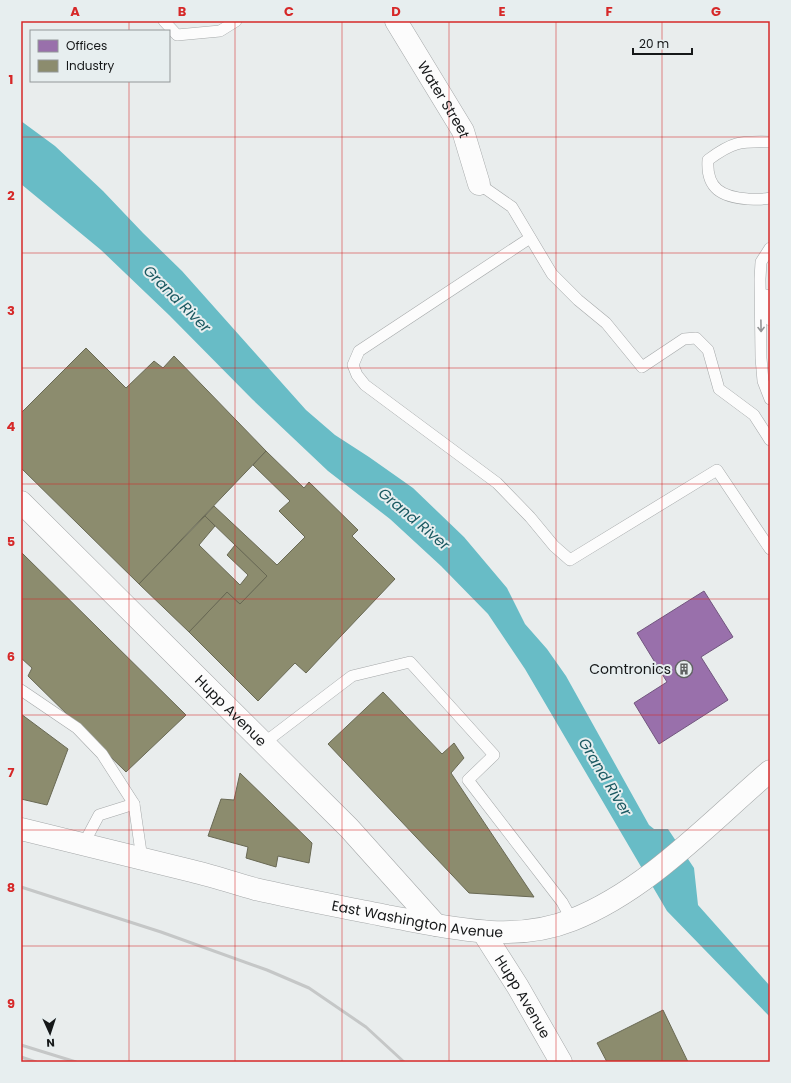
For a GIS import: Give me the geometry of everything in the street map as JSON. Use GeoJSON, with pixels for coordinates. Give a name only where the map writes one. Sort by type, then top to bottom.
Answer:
{"type":"FeatureCollection","features":[{"type":"Feature","properties":{"kind":"street","name":"Water Street"},"geometry":{"type":"LineString","coordinates":[[396,21],[463,131],[479,184]]}},
{"type":"Feature","properties":{"kind":"street","name":"Hupp Avenue"},"geometry":{"type":"LineString","coordinates":[[21,502],[349,828],[436,925]]}},
{"type":"Feature","properties":{"kind":"street","name":"East Washington Avenue"},"geometry":{"type":"LineString","coordinates":[[21,830],[328,905],[436,925],[483,932],[504,932],[544,928],[572,920],[595,910],[636,884],[688,842],[770,771]]}},
{"type":"Feature","properties":{"kind":"street","name":"Hupp Avenue"},"geometry":{"type":"LineString","coordinates":[[483,932],[518,987],[561,1062]]}},
{"type":"Feature","properties":{"kind":"lane"},"geometry":{"type":"LineString","coordinates":[[164,21],[177,35],[220,31],[236,21]]}},
{"type":"Feature","properties":{"kind":"lane"},"geometry":{"type":"LineString","coordinates":[[770,142],[744,141],[725,147],[708,160],[707,173],[716,189],[730,198],[764,200],[770,198]]}},
{"type":"Feature","properties":{"kind":"lane"},"geometry":{"type":"LineString","coordinates":[[479,184],[512,207],[552,274],[578,300],[606,323],[642,367],[684,339],[696,338],[708,350],[719,389],[754,415],[770,440]]}},
{"type":"Feature","properties":{"kind":"lane"},"geometry":{"type":"LineString","coordinates":[[530,238],[360,351],[353,365],[357,376],[365,385],[497,483],[530,517],[554,546],[570,560],[717,470],[770,549]]}},
{"type":"Feature","properties":{"kind":"lane"},"geometry":{"type":"LineString","coordinates":[[770,248],[761,262],[761,358],[763,381],[770,399]]}},
{"type":"Feature","properties":{"kind":"lane"},"geometry":{"type":"LineString","coordinates":[[761,262],[770,320]]}},
{"type":"Feature","properties":{"kind":"lane"},"geometry":{"type":"LineString","coordinates":[[264,744],[352,676],[410,662],[494,755],[468,780],[562,902],[572,920]]}},
{"type":"Feature","properties":{"kind":"lane"},"geometry":{"type":"LineString","coordinates":[[21,690],[77,728],[102,754],[134,804],[142,859]]}},
{"type":"Feature","properties":{"kind":"lane"},"geometry":{"type":"LineString","coordinates":[[83,844],[99,815],[134,804]]}},
{"type":"Feature","properties":{"kind":"water","name":"Grand River"},"geometry":{"type":"Polygon","coordinates":[[[21,121],[55,146],[103,191],[182,271],[306,410],[335,435],[413,488],[464,537],[507,588],[525,624],[547,649],[566,676],[649,825],[654,829],[668,829],[694,868],[698,905],[770,986],[770,1017],[667,911],[525,669],[488,614],[441,566],[390,519],[328,471],[252,399],[169,315],[101,250],[21,184],[21,121]]]}},
{"type":"Feature","properties":{"kind":"building: Offices","name":"Comtronics"},"geometry":{"type":"Polygon","coordinates":[[[704,591],[733,637],[701,657],[728,700],[659,744],[634,703],[667,682],[637,633],[704,591]]]}},
{"type":"Feature","properties":{"kind":"building: Industry"},"geometry":{"type":"Polygon","coordinates":[[[86,348],[126,388],[154,361],[163,368],[174,356],[266,451],[139,584],[21,468],[21,413],[86,348]]]}},
{"type":"Feature","properties":{"kind":"building: Industry"},"geometry":{"type":"Polygon","coordinates":[[[266,451],[304,488],[309,482],[358,530],[352,536],[395,579],[306,673],[295,663],[258,701],[189,632],[227,592],[240,604],[267,576],[205,516],[214,506],[277,565],[305,537],[279,511],[290,501],[253,465],[266,451]]]}},
{"type":"Feature","properties":{"kind":"building: Industry"},"geometry":{"type":"Polygon","coordinates":[[[205,516],[215,526],[199,545],[240,585],[248,575],[227,555],[235,545],[267,576],[240,604],[227,592],[189,632],[139,584],[205,516]]]}},
{"type":"Feature","properties":{"kind":"building: Industry"},"geometry":{"type":"Polygon","coordinates":[[[21,552],[186,715],[126,772],[28,676],[32,668],[21,658],[21,552]]]}},
{"type":"Feature","properties":{"kind":"building: Industry"},"geometry":{"type":"Polygon","coordinates":[[[383,692],[442,754],[454,743],[464,758],[451,773],[534,897],[469,893],[328,744],[383,692]]]}},
{"type":"Feature","properties":{"kind":"building: Industry"},"geometry":{"type":"Polygon","coordinates":[[[21,714],[68,749],[47,805],[21,799],[21,714]]]}},
{"type":"Feature","properties":{"kind":"building: Industry"},"geometry":{"type":"Polygon","coordinates":[[[240,773],[312,843],[309,863],[278,856],[276,867],[246,858],[248,847],[208,836],[221,799],[234,800],[240,773]]]}},
{"type":"Feature","properties":{"kind":"building: Industry"},"geometry":{"type":"Polygon","coordinates":[[[663,1010],[688,1062],[607,1062],[597,1043],[663,1010]]]}},
{"type":"Feature","properties":{"kind":"railway"},"geometry":{"type":"LineString","coordinates":[[21,887],[161,932],[267,970],[309,988],[366,1027],[404,1062]]}},
{"type":"Feature","properties":{"kind":"railway"},"geometry":{"type":"LineString","coordinates":[[21,1045],[76,1062]]}},
{"type":"Feature","properties":{"kind":"railway"},"geometry":{"type":"LineString","coordinates":[[21,1057],[36,1062]]}},
{"type":"Feature","properties":{"kind":"place","name":"Comtronics"},"geometry":{"type":"Point","coordinates":[684,669]}}]}
